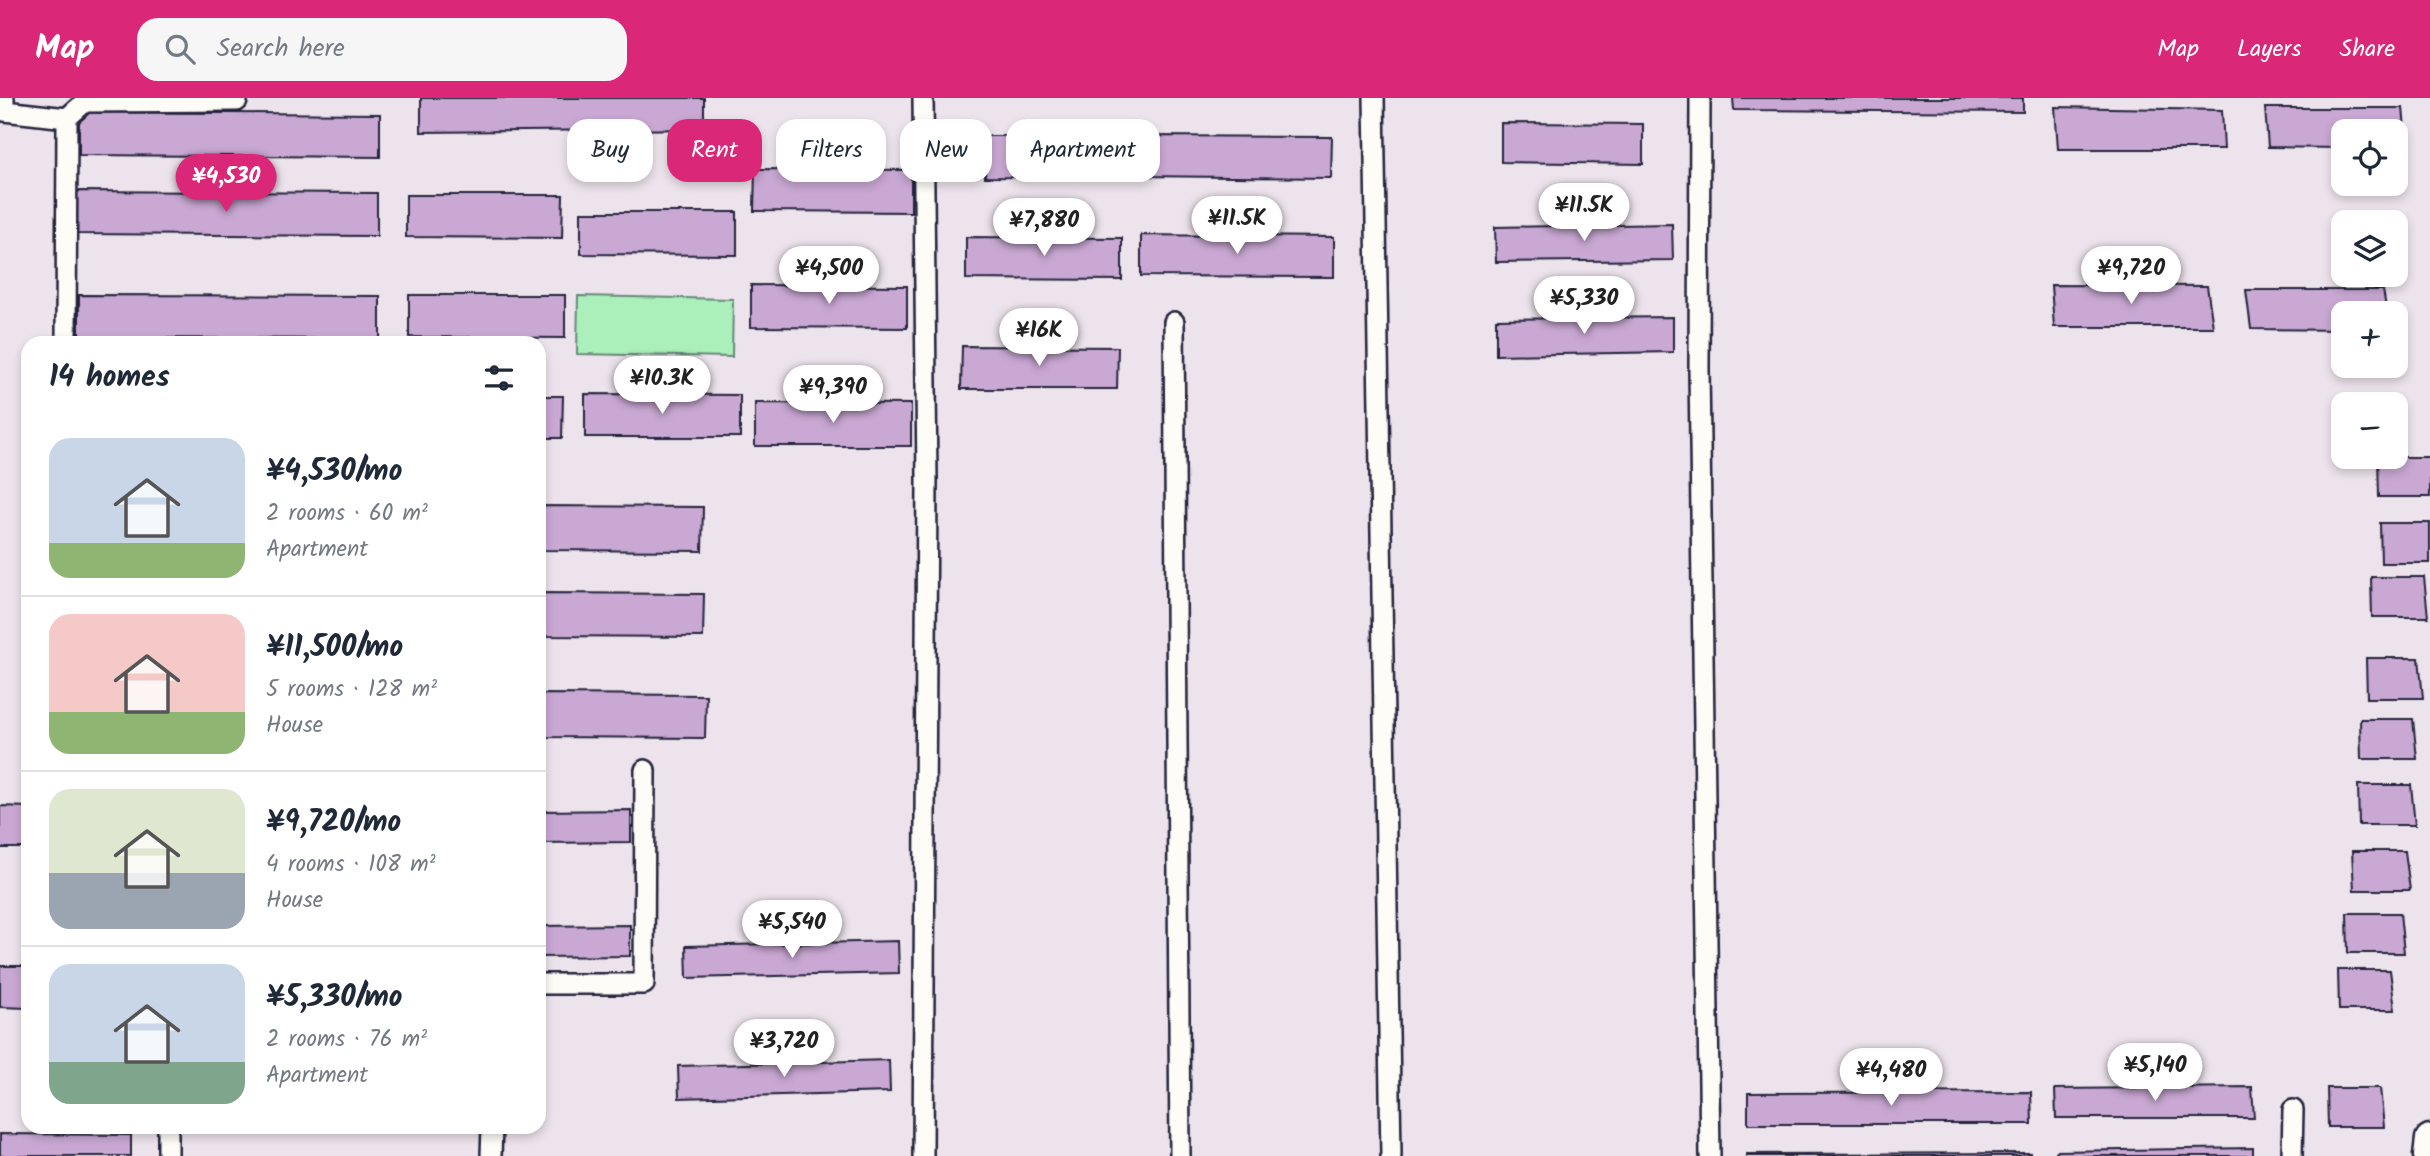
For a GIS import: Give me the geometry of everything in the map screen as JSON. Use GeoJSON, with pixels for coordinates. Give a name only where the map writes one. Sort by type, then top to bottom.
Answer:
{"type":"FeatureCollection","features":[{"type":"Feature","properties":{"kind":"street"},"geometry":{"type":"LineString","coordinates":[[5,98],[4,111],[67,118],[85,102],[237,101],[237,98]]}},
{"type":"Feature","properties":{"kind":"street"},"geometry":{"type":"LineString","coordinates":[[923,98],[927,480],[923,1156]]}},
{"type":"Feature","properties":{"kind":"street"},"geometry":{"type":"LineString","coordinates":[[1374,98],[1391,1156]]}},
{"type":"Feature","properties":{"kind":"street"},"geometry":{"type":"LineString","coordinates":[[1700,98],[1699,370],[1710,1156]]}},
{"type":"Feature","properties":{"kind":"street"},"geometry":{"type":"LineString","coordinates":[[66,336],[67,118]]}},
{"type":"Feature","properties":{"kind":"street"},"geometry":{"type":"LineString","coordinates":[[1174,322],[1181,1156]]}},
{"type":"Feature","properties":{"kind":"street"},"geometry":{"type":"LineString","coordinates":[[546,984],[644,984],[645,770]]}},
{"type":"Feature","properties":{"kind":"street"},"geometry":{"type":"LineString","coordinates":[[2292,1156],[2293,1110]]}},
{"type":"Feature","properties":{"kind":"street"},"geometry":{"type":"LineString","coordinates":[[168,1134],[168,1156]]}},
{"type":"Feature","properties":{"kind":"street"},"geometry":{"type":"LineString","coordinates":[[491,1156],[492,1134]]}},
{"type":"Feature","properties":{"kind":"street"},"geometry":{"type":"LineString","coordinates":[[2428,1156],[2430,1139]]}},
{"type":"Feature","properties":{"kind":"green space"},"geometry":{"type":"Polygon","coordinates":[[[578,296],[733,299],[732,357],[577,354],[578,296]]]}},
{"type":"Feature","properties":{"kind":"building"},"geometry":{"type":"Polygon","coordinates":[[[421,98],[704,98],[704,119],[667,119],[667,129],[653,130],[653,119],[567,119],[567,130],[421,132],[421,98]]]}},
{"type":"Feature","properties":{"kind":"building"},"geometry":{"type":"Polygon","coordinates":[[[1733,98],[2023,98],[2023,112],[1734,110],[1733,98]]]}},
{"type":"Feature","properties":{"kind":"building"},"geometry":{"type":"Polygon","coordinates":[[[2055,107],[2222,110],[2224,149],[2058,149],[2055,107]]]}},
{"type":"Feature","properties":{"kind":"building"},"geometry":{"type":"Polygon","coordinates":[[[2265,108],[2403,108],[2404,119],[2331,119],[2331,148],[2268,147],[2265,108]]]}},
{"type":"Feature","properties":{"kind":"building"},"geometry":{"type":"Polygon","coordinates":[[[79,112],[380,114],[380,157],[79,155],[79,112]]]}},
{"type":"Feature","properties":{"kind":"building"},"geometry":{"type":"Polygon","coordinates":[[[1501,123],[1643,124],[1643,164],[1501,162],[1501,123]]]}},
{"type":"Feature","properties":{"kind":"building"},"geometry":{"type":"Polygon","coordinates":[[[992,136],[1006,136],[1006,177],[992,177],[992,136]]]}},
{"type":"Feature","properties":{"kind":"building"},"geometry":{"type":"Polygon","coordinates":[[[1160,136],[1332,137],[1331,178],[1160,176],[1160,136]]]}},
{"type":"Feature","properties":{"kind":"building"},"geometry":{"type":"Polygon","coordinates":[[[762,169],[776,169],[776,182],[886,182],[886,170],[900,170],[900,182],[911,182],[911,212],[754,211],[755,182],[762,182],[762,169]]]}},
{"type":"Feature","properties":{"kind":"building"},"geometry":{"type":"Polygon","coordinates":[[[76,191],[377,193],[377,236],[76,234],[76,191]]]}},
{"type":"Feature","properties":{"kind":"building"},"geometry":{"type":"Polygon","coordinates":[[[406,195],[563,195],[562,238],[406,237],[406,195]]]}},
{"type":"Feature","properties":{"kind":"building"},"geometry":{"type":"Polygon","coordinates":[[[581,212],[737,212],[737,255],[581,254],[581,212]]]}},
{"type":"Feature","properties":{"kind":"building"},"geometry":{"type":"Polygon","coordinates":[[[1672,224],[1673,260],[1496,262],[1495,227],[1672,224]]]}},
{"type":"Feature","properties":{"kind":"building"},"geometry":{"type":"Polygon","coordinates":[[[1141,235],[1334,237],[1334,277],[1141,276],[1141,235]]]}},
{"type":"Feature","properties":{"kind":"building"},"geometry":{"type":"Polygon","coordinates":[[[966,237],[1122,238],[1122,280],[966,279],[966,237]]]}},
{"type":"Feature","properties":{"kind":"building"},"geometry":{"type":"Polygon","coordinates":[[[751,285],[907,286],[907,328],[751,327],[751,285]]]}},
{"type":"Feature","properties":{"kind":"building"},"geometry":{"type":"Polygon","coordinates":[[[2051,285],[2207,286],[2213,327],[2054,327],[2051,285]]]}},
{"type":"Feature","properties":{"kind":"building"},"geometry":{"type":"Polygon","coordinates":[[[2246,290],[2383,290],[2385,301],[2331,301],[2331,330],[2251,329],[2246,290]]]}},
{"type":"Feature","properties":{"kind":"building"},"geometry":{"type":"Polygon","coordinates":[[[79,295],[380,296],[380,336],[79,336],[79,295]]]}},
{"type":"Feature","properties":{"kind":"building"},"geometry":{"type":"Polygon","coordinates":[[[409,295],[565,295],[565,338],[409,336],[409,295]]]}},
{"type":"Feature","properties":{"kind":"building"},"geometry":{"type":"Polygon","coordinates":[[[1673,317],[1673,352],[1496,355],[1496,319],[1673,317]]]}},
{"type":"Feature","properties":{"kind":"building"},"geometry":{"type":"Polygon","coordinates":[[[962,346],[1118,347],[1117,389],[961,389],[962,346]]]}},
{"type":"Feature","properties":{"kind":"building"},"geometry":{"type":"Polygon","coordinates":[[[585,394],[740,395],[740,437],[585,437],[585,394]]]}},
{"type":"Feature","properties":{"kind":"building"},"geometry":{"type":"Polygon","coordinates":[[[546,396],[563,396],[562,438],[546,438],[546,396]]]}},
{"type":"Feature","properties":{"kind":"building"},"geometry":{"type":"Polygon","coordinates":[[[755,403],[911,404],[911,446],[755,446],[755,403]]]}},
{"type":"Feature","properties":{"kind":"building"},"geometry":{"type":"Polygon","coordinates":[[[2408,457],[2430,457],[2430,497],[2379,497],[2378,469],[2408,469],[2408,457]]]}},
{"type":"Feature","properties":{"kind":"building"},"geometry":{"type":"Polygon","coordinates":[[[546,506],[703,507],[702,551],[546,550],[546,506]]]}},
{"type":"Feature","properties":{"kind":"building"},"geometry":{"type":"Polygon","coordinates":[[[2380,523],[2430,523],[2430,563],[2381,563],[2380,523]]]}},
{"type":"Feature","properties":{"kind":"building"},"geometry":{"type":"Polygon","coordinates":[[[2371,577],[2424,577],[2428,617],[2372,617],[2371,577]]]}},
{"type":"Feature","properties":{"kind":"building"},"geometry":{"type":"Polygon","coordinates":[[[546,593],[704,594],[703,637],[546,636],[546,593]]]}},
{"type":"Feature","properties":{"kind":"building"},"geometry":{"type":"Polygon","coordinates":[[[2366,658],[2419,658],[2423,698],[2367,698],[2366,658]]]}},
{"type":"Feature","properties":{"kind":"building"},"geometry":{"type":"Polygon","coordinates":[[[546,694],[706,695],[705,738],[546,737],[546,694]]]}},
{"type":"Feature","properties":{"kind":"building"},"geometry":{"type":"Polygon","coordinates":[[[2360,719],[2413,719],[2417,759],[2361,759],[2360,719]]]}},
{"type":"Feature","properties":{"kind":"building"},"geometry":{"type":"Polygon","coordinates":[[[2358,785],[2411,785],[2415,825],[2359,825],[2358,785]]]}},
{"type":"Feature","properties":{"kind":"building"},"geometry":{"type":"Polygon","coordinates":[[[0,806],[21,807],[21,848],[0,848],[0,806]]]}},
{"type":"Feature","properties":{"kind":"building"},"geometry":{"type":"Polygon","coordinates":[[[631,810],[631,842],[546,843],[546,811],[631,810]]]}},
{"type":"Feature","properties":{"kind":"building"},"geometry":{"type":"Polygon","coordinates":[[[2352,851],[2405,851],[2410,890],[2354,890],[2352,851]]]}},
{"type":"Feature","properties":{"kind":"building"},"geometry":{"type":"Polygon","coordinates":[[[2347,913],[2400,913],[2404,953],[2348,953],[2347,913]]]}},
{"type":"Feature","properties":{"kind":"building"},"geometry":{"type":"Polygon","coordinates":[[[630,925],[630,956],[546,957],[546,926],[630,925]]]}},
{"type":"Feature","properties":{"kind":"building"},"geometry":{"type":"Polygon","coordinates":[[[898,941],[899,973],[687,978],[686,946],[898,941]]]}},
{"type":"Feature","properties":{"kind":"building"},"geometry":{"type":"Polygon","coordinates":[[[0,966],[21,966],[21,1008],[0,1007],[0,966]]]}},
{"type":"Feature","properties":{"kind":"building"},"geometry":{"type":"Polygon","coordinates":[[[2338,970],[2390,970],[2395,1010],[2339,1010],[2338,970]]]}},
{"type":"Feature","properties":{"kind":"building"},"geometry":{"type":"Polygon","coordinates":[[[889,1060],[890,1092],[679,1098],[678,1066],[889,1060]]]}},
{"type":"Feature","properties":{"kind":"building"},"geometry":{"type":"Polygon","coordinates":[[[2252,1087],[2254,1118],[2056,1118],[2055,1089],[2252,1087]]]}},
{"type":"Feature","properties":{"kind":"building"},"geometry":{"type":"Polygon","coordinates":[[[2327,1088],[2380,1088],[2384,1127],[2328,1127],[2327,1088]]]}},
{"type":"Feature","properties":{"kind":"building"},"geometry":{"type":"Polygon","coordinates":[[[2031,1092],[2032,1124],[1748,1124],[1748,1093],[2031,1092]]]}},
{"type":"Feature","properties":{"kind":"building"},"geometry":{"type":"Polygon","coordinates":[[[0,1134],[131,1135],[131,1156],[0,1156],[0,1134]]]}},
{"type":"Feature","properties":{"kind":"building"},"geometry":{"type":"Polygon","coordinates":[[[2253,1148],[2253,1156],[2056,1156],[2056,1151],[2253,1148]]]}},
{"type":"Feature","properties":{"kind":"building"},"geometry":{"type":"Polygon","coordinates":[[[2030,1153],[2030,1156],[1747,1156],[1747,1154],[2030,1153]]]}}]}
